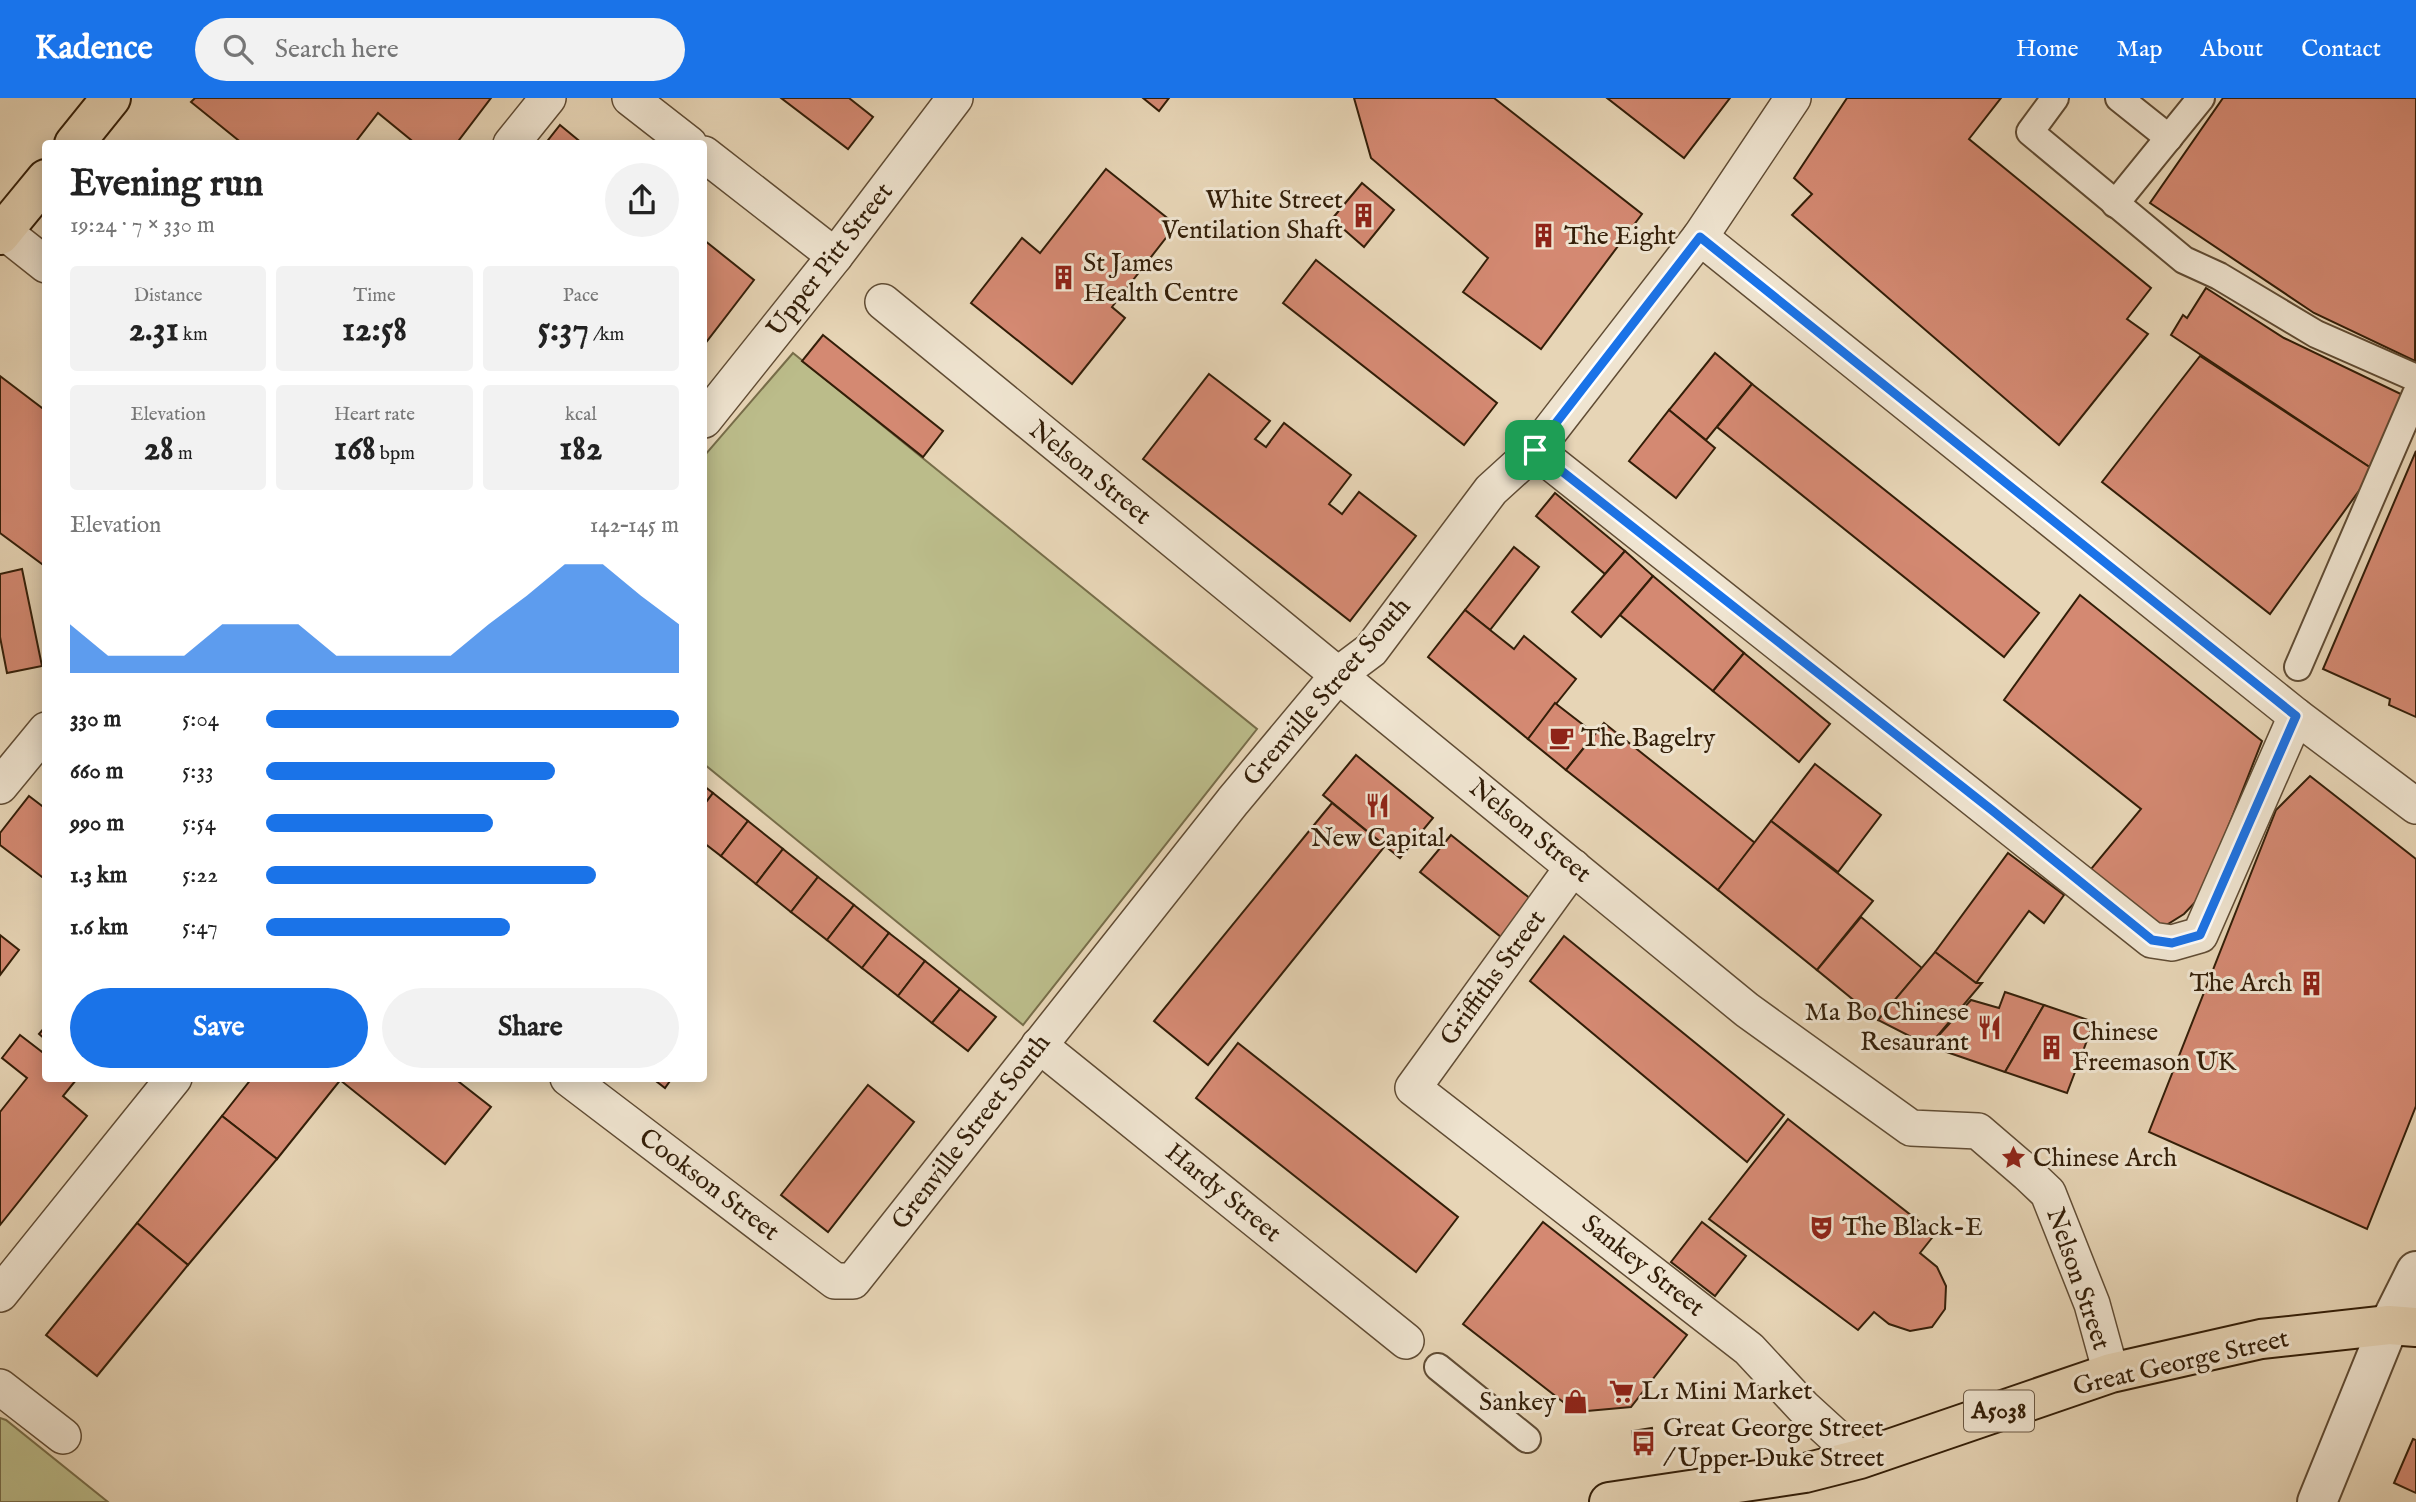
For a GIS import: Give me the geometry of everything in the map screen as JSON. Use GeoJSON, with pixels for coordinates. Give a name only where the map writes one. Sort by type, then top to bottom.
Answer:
{"type":"FeatureCollection","features":[{"type":"Feature","properties":{"kind":"main road"},"geometry":{"type":"LineString","coordinates":[[77,140],[111,98]]}},
{"type":"Feature","properties":{"kind":"main road"},"geometry":{"type":"LineString","coordinates":[[1,233],[42,183]]}},
{"type":"Feature","properties":{"kind":"main road","name":"Great George Street"},"geometry":{"type":"LineString","coordinates":[[1609,1502],[1805,1473],[1860,1458],[2111,1373],[2261,1339],[2402,1326]]}},
{"type":"Feature","properties":{"kind":"street"},"geometry":{"type":"LineString","coordinates":[[514,140],[548,98]]}},
{"type":"Feature","properties":{"kind":"street"},"geometry":{"type":"LineString","coordinates":[[630,98],[684,140]]}},
{"type":"Feature","properties":{"kind":"street","name":"Upper Pitt Street"},"geometry":{"type":"LineString","coordinates":[[707,416],[835,256],[955,98]]}},
{"type":"Feature","properties":{"kind":"street","name":"Grenville Street South"},"geometry":{"type":"LineString","coordinates":[[853,1281],[1233,801],[1339,674],[1371,650],[1491,490],[1535,450],[1700,237],[1793,98]]}},
{"type":"Feature","properties":{"kind":"street"},"geometry":{"type":"LineString","coordinates":[[2055,98],[2029,132],[2184,260],[2219,276],[2316,334],[2416,378]]}},
{"type":"Feature","properties":{"kind":"street"},"geometry":{"type":"LineString","coordinates":[[2119,98],[2169,138]]}},
{"type":"Feature","properties":{"kind":"street"},"geometry":{"type":"LineString","coordinates":[[2115,204],[2201,98]]}},
{"type":"Feature","properties":{"kind":"street"},"geometry":{"type":"LineString","coordinates":[[707,156],[835,256]]}},
{"type":"Feature","properties":{"kind":"street"},"geometry":{"type":"LineString","coordinates":[[1,233],[42,262]]}},
{"type":"Feature","properties":{"kind":"street"},"geometry":{"type":"LineString","coordinates":[[1700,237],[2296,716],[2416,806]]}},
{"type":"Feature","properties":{"kind":"street","name":"Nelson Street"},"geometry":{"type":"LineString","coordinates":[[883,302],[1747,1010],[1911,1128],[1978,1131],[2048,1193],[2092,1304],[2111,1373]]}},
{"type":"Feature","properties":{"kind":"street"},"geometry":{"type":"LineString","coordinates":[[2298,667],[2416,394]]}},
{"type":"Feature","properties":{"kind":"street"},"geometry":{"type":"LineString","coordinates":[[1535,450],[1993,811],[2152,940],[2172,943],[2200,935],[2296,716]]}},
{"type":"Feature","properties":{"kind":"street"},"geometry":{"type":"LineString","coordinates":[[0,786],[42,735]]}},
{"type":"Feature","properties":{"kind":"street","name":"Griffiths Street"},"geometry":{"type":"LineString","coordinates":[[1413,1088],[1573,867]]}},
{"type":"Feature","properties":{"kind":"street","name":"Hardy Street"},"geometry":{"type":"LineString","coordinates":[[1039,1045],[1406,1341]]}},
{"type":"Feature","properties":{"kind":"street"},"geometry":{"type":"LineString","coordinates":[[0,1294],[171,1082]]}},
{"type":"Feature","properties":{"kind":"street","name":"Cookson Street"},"geometry":{"type":"LineString","coordinates":[[573,1082],[835,1281],[853,1281]]}},
{"type":"Feature","properties":{"kind":"street","name":"Sankey Street"},"geometry":{"type":"LineString","coordinates":[[1413,1088],[1749,1349],[1803,1407],[1860,1458]]}},
{"type":"Feature","properties":{"kind":"street"},"geometry":{"type":"LineString","coordinates":[[2316,1502],[2402,1326],[2416,1271]]}},
{"type":"Feature","properties":{"kind":"street"},"geometry":{"type":"LineString","coordinates":[[1438,1367],[1527,1439]]}},
{"type":"Feature","properties":{"kind":"street"},"geometry":{"type":"LineString","coordinates":[[0,1387],[63,1436]]}},
{"type":"Feature","properties":{"kind":"green space"},"geometry":{"type":"Polygon","coordinates":[[[793,353],[1257,729],[1023,1025],[707,766],[707,453],[793,353]]]}},
{"type":"Feature","properties":{"kind":"green space"},"geometry":{"type":"Polygon","coordinates":[[[0,1418],[6,1420],[108,1502],[0,1502],[0,1418]]]}},
{"type":"Feature","properties":{"kind":"building"},"geometry":{"type":"Polygon","coordinates":[[[195,98],[491,98],[459,140],[411,140],[378,113],[357,140],[238,140],[191,102],[195,98]]]}},
{"type":"Feature","properties":{"kind":"building"},"geometry":{"type":"Polygon","coordinates":[[[781,98],[849,98],[873,117],[848,149],[781,98]]]}},
{"type":"Feature","properties":{"kind":"building"},"geometry":{"type":"Polygon","coordinates":[[[1143,98],[1169,98],[1159,111],[1143,98]]]}},
{"type":"Feature","properties":{"kind":"building","name":"The Eight"},"geometry":{"type":"Polygon","coordinates":[[[1354,98],[1494,98],[1642,214],[1541,349],[1463,292],[1488,258],[1371,158],[1354,98]]]}},
{"type":"Feature","properties":{"kind":"building"},"geometry":{"type":"Polygon","coordinates":[[[1607,98],[1730,98],[1684,158],[1607,98]]]}},
{"type":"Feature","properties":{"kind":"building"},"geometry":{"type":"Polygon","coordinates":[[[1847,98],[2001,98],[1969,139],[2151,288],[2127,319],[2148,334],[2059,445],[1792,215],[1812,194],[1794,178],[1847,98]]]}},
{"type":"Feature","properties":{"kind":"building"},"geometry":{"type":"Polygon","coordinates":[[[2223,98],[2416,98],[2415,361],[2314,313],[2150,203],[2223,98]]]}},
{"type":"Feature","properties":{"kind":"building"},"geometry":{"type":"Polygon","coordinates":[[[560,125],[578,140],[548,140],[560,125]]]}},
{"type":"Feature","properties":{"kind":"building","name":"St James Health Centre"},"geometry":{"type":"Polygon","coordinates":[[[1106,169],[1176,225],[1112,307],[1125,318],[1072,384],[971,303],[1022,238],[1040,253],[1106,169]]]}},
{"type":"Feature","properties":{"kind":"building","name":"White Street Ventilation Shaft"},"geometry":{"type":"Polygon","coordinates":[[[1362,183],[1394,210],[1364,247],[1332,219],[1362,183]]]}},
{"type":"Feature","properties":{"kind":"building"},"geometry":{"type":"Polygon","coordinates":[[[707,242],[754,280],[707,341],[707,242]]]}},
{"type":"Feature","properties":{"kind":"building"},"geometry":{"type":"Polygon","coordinates":[[[1316,260],[1497,403],[1464,445],[1283,303],[1316,260]]]}},
{"type":"Feature","properties":{"kind":"building"},"geometry":{"type":"Polygon","coordinates":[[[2206,288],[2284,338],[2405,396],[2374,470],[2171,335],[2183,315],[2187,318],[2206,288]]]}},
{"type":"Feature","properties":{"kind":"building"},"geometry":{"type":"Polygon","coordinates":[[[823,335],[943,431],[923,457],[802,361],[823,335]]]}},
{"type":"Feature","properties":{"kind":"building"},"geometry":{"type":"Polygon","coordinates":[[[1715,353],[1752,384],[1706,440],[1669,410],[1715,353]]]}},
{"type":"Feature","properties":{"kind":"building"},"geometry":{"type":"Polygon","coordinates":[[[2200,356],[2374,470],[2270,614],[2102,482],[2200,356]]]}},
{"type":"Feature","properties":{"kind":"building"},"geometry":{"type":"Polygon","coordinates":[[[1209,374],[1270,421],[1255,439],[1266,447],[1284,423],[1351,475],[1329,504],[1342,514],[1359,492],[1416,536],[1350,621],[1143,459],[1209,374]]]}},
{"type":"Feature","properties":{"kind":"building"},"geometry":{"type":"Polygon","coordinates":[[[0,376],[42,408],[42,564],[0,533],[0,376]]]}},
{"type":"Feature","properties":{"kind":"building"},"geometry":{"type":"Polygon","coordinates":[[[1752,384],[2039,613],[2004,657],[1717,427],[1752,384]]]}},
{"type":"Feature","properties":{"kind":"building"},"geometry":{"type":"Polygon","coordinates":[[[1669,410],[1715,448],[1676,498],[1629,461],[1669,410]]]}},
{"type":"Feature","properties":{"kind":"building"},"geometry":{"type":"Polygon","coordinates":[[[2416,451],[2416,717],[2389,705],[2390,699],[2323,669],[2416,451]]]}},
{"type":"Feature","properties":{"kind":"building"},"geometry":{"type":"Polygon","coordinates":[[[1555,493],[1625,551],[1605,574],[1536,516],[1555,493]]]}},
{"type":"Feature","properties":{"kind":"building"},"geometry":{"type":"Polygon","coordinates":[[[1514,547],[1539,567],[1490,630],[1465,610],[1514,547]]]}},
{"type":"Feature","properties":{"kind":"building"},"geometry":{"type":"Polygon","coordinates":[[[1625,551],[1653,576],[1601,637],[1572,612],[1625,551]]]}},
{"type":"Feature","properties":{"kind":"building"},"geometry":{"type":"Polygon","coordinates":[[[22,569],[42,666],[7,673],[0,637],[0,574],[22,569]]]}},
{"type":"Feature","properties":{"kind":"building"},"geometry":{"type":"Polygon","coordinates":[[[1653,576],[1744,653],[1713,691],[1620,615],[1653,576]]]}},
{"type":"Feature","properties":{"kind":"building"},"geometry":{"type":"Polygon","coordinates":[[[2080,595],[2262,741],[2201,896],[2184,914],[2168,924],[2146,925],[2086,875],[2141,809],[2004,700],[2080,595]]]}},
{"type":"Feature","properties":{"kind":"building"},"geometry":{"type":"Polygon","coordinates":[[[1465,610],[1514,649],[1524,636],[1576,679],[1528,739],[1428,657],[1465,610]]]}},
{"type":"Feature","properties":{"kind":"building"},"geometry":{"type":"Polygon","coordinates":[[[1744,653],[1830,724],[1799,762],[1713,691],[1744,653]]]}},
{"type":"Feature","properties":{"kind":"building"},"geometry":{"type":"Polygon","coordinates":[[[1555,703],[1595,734],[1566,770],[1528,739],[1555,703]]]}},
{"type":"Feature","properties":{"kind":"building"},"geometry":{"type":"Polygon","coordinates":[[[1604,723],[1755,843],[1718,890],[1566,770],[1604,723]]]}},
{"type":"Feature","properties":{"kind":"building"},"geometry":{"type":"Polygon","coordinates":[[[1356,755],[1433,818],[1400,858],[1323,795],[1356,755]]]}},
{"type":"Feature","properties":{"kind":"building"},"geometry":{"type":"Polygon","coordinates":[[[1815,764],[1881,815],[1838,872],[1771,821],[1815,764]]]}},
{"type":"Feature","properties":{"kind":"building","name":"The Arch"},"geometry":{"type":"Polygon","coordinates":[[[2310,776],[2416,859],[2416,1106],[2367,1229],[2149,1132],[2276,810],[2310,776]]]}},
{"type":"Feature","properties":{"kind":"building"},"geometry":{"type":"Polygon","coordinates":[[[707,788],[713,793],[707,801],[707,788]]]}},
{"type":"Feature","properties":{"kind":"building"},"geometry":{"type":"Polygon","coordinates":[[[713,793],[748,821],[721,856],[707,845],[707,801],[713,793]]]}},
{"type":"Feature","properties":{"kind":"building"},"geometry":{"type":"Polygon","coordinates":[[[29,796],[42,806],[42,877],[0,845],[0,833],[29,796]]]}},
{"type":"Feature","properties":{"kind":"building"},"geometry":{"type":"Polygon","coordinates":[[[1332,803],[1385,846],[1208,1065],[1154,1021],[1332,803]]]}},
{"type":"Feature","properties":{"kind":"building"},"geometry":{"type":"Polygon","coordinates":[[[748,821],[783,849],[756,884],[721,856],[748,821]]]}},
{"type":"Feature","properties":{"kind":"building"},"geometry":{"type":"Polygon","coordinates":[[[1771,821],[1873,901],[1817,970],[1718,890],[1771,821]]]}},
{"type":"Feature","properties":{"kind":"building"},"geometry":{"type":"Polygon","coordinates":[[[1451,835],[1532,900],[1501,937],[1420,872],[1451,835]]]}},
{"type":"Feature","properties":{"kind":"building"},"geometry":{"type":"Polygon","coordinates":[[[783,849],[818,877],[791,912],[756,884],[783,849]]]}},
{"type":"Feature","properties":{"kind":"building"},"geometry":{"type":"Polygon","coordinates":[[[2008,853],[2064,895],[2044,923],[2029,911],[1976,983],[1935,952],[2008,853]]]}},
{"type":"Feature","properties":{"kind":"building"},"geometry":{"type":"Polygon","coordinates":[[[818,877],[854,905],[827,940],[791,912],[818,877]]]}},
{"type":"Feature","properties":{"kind":"building"},"geometry":{"type":"Polygon","coordinates":[[[854,905],[889,933],[862,968],[827,940],[854,905]]]}},
{"type":"Feature","properties":{"kind":"building"},"geometry":{"type":"Polygon","coordinates":[[[1861,917],[1922,968],[1878,1020],[1817,970],[1861,917]]]}},
{"type":"Feature","properties":{"kind":"building"},"geometry":{"type":"Polygon","coordinates":[[[889,933],[925,961],[898,996],[862,968],[889,933]]]}},
{"type":"Feature","properties":{"kind":"building"},"geometry":{"type":"Polygon","coordinates":[[[0,935],[19,950],[0,975],[0,935]]]}},
{"type":"Feature","properties":{"kind":"building"},"geometry":{"type":"Polygon","coordinates":[[[1564,936],[1784,1115],[1747,1162],[1530,981],[1564,936]]]}},
{"type":"Feature","properties":{"kind":"building"},"geometry":{"type":"Polygon","coordinates":[[[1935,952],[1976,983],[1982,983],[1929,1046],[1878,1020],[1935,952]]]}},
{"type":"Feature","properties":{"kind":"building"},"geometry":{"type":"Polygon","coordinates":[[[925,961],[960,989],[932,1023],[898,996],[925,961]]]}},
{"type":"Feature","properties":{"kind":"building"},"geometry":{"type":"Polygon","coordinates":[[[960,989],[996,1017],[968,1051],[932,1023],[960,989]]]}},
{"type":"Feature","properties":{"kind":"building","name":"Ma Bo Chinese Resaurant"},"geometry":{"type":"Polygon","coordinates":[[[2005,992],[2044,1005],[2005,1072],[1929,1046],[1971,1000],[1999,1008],[2005,992]]]}},
{"type":"Feature","properties":{"kind":"building","name":"Chinese Freemason UK"},"geometry":{"type":"Polygon","coordinates":[[[2044,1005],[2094,1022],[2067,1093],[2005,1072],[2044,1005]]]}},
{"type":"Feature","properties":{"kind":"building"},"geometry":{"type":"Polygon","coordinates":[[[20,1035],[42,1052],[42,1082],[74,1082],[63,1096],[87,1116],[0,1225],[0,1112],[27,1078],[2,1058],[20,1035]]]}},
{"type":"Feature","properties":{"kind":"building"},"geometry":{"type":"Polygon","coordinates":[[[1238,1043],[1458,1217],[1416,1272],[1196,1098],[1238,1043]]]}},
{"type":"Feature","properties":{"kind":"building"},"geometry":{"type":"Polygon","coordinates":[[[249,1082],[339,1082],[277,1159],[222,1116],[249,1082]]]}},
{"type":"Feature","properties":{"kind":"building"},"geometry":{"type":"Polygon","coordinates":[[[342,1082],[459,1082],[491,1107],[445,1164],[342,1082]]]}},
{"type":"Feature","properties":{"kind":"building"},"geometry":{"type":"Polygon","coordinates":[[[657,1082],[669,1082],[665,1088],[657,1082]]]}},
{"type":"Feature","properties":{"kind":"building"},"geometry":{"type":"Polygon","coordinates":[[[868,1085],[914,1122],[828,1232],[781,1195],[868,1085]]]}},
{"type":"Feature","properties":{"kind":"building"},"geometry":{"type":"Polygon","coordinates":[[[222,1116],[277,1159],[188,1265],[137,1223],[222,1116]]]}},
{"type":"Feature","properties":{"kind":"building","name":"The Black-E"},"geometry":{"type":"Polygon","coordinates":[[[1788,1119],[1935,1234],[1920,1253],[1937,1267],[1946,1286],[1945,1309],[1932,1327],[1910,1331],[1889,1324],[1874,1312],[1858,1330],[1709,1219],[1788,1119]]]}},
{"type":"Feature","properties":{"kind":"building"},"geometry":{"type":"Polygon","coordinates":[[[1543,1222],[1687,1335],[1631,1407],[1576,1412],[1463,1324],[1543,1222]]]}},
{"type":"Feature","properties":{"kind":"building"},"geometry":{"type":"Polygon","coordinates":[[[1702,1222],[1746,1256],[1715,1296],[1671,1262],[1702,1222]]]}},
{"type":"Feature","properties":{"kind":"building"},"geometry":{"type":"Polygon","coordinates":[[[137,1223],[188,1265],[97,1376],[46,1335],[137,1223]]]}},
{"type":"Feature","properties":{"kind":"building"},"geometry":{"type":"Polygon","coordinates":[[[1652,1428],[1653,1437],[1633,1439],[1632,1431],[1652,1428]]]}},
{"type":"Feature","properties":{"kind":"building"},"geometry":{"type":"Polygon","coordinates":[[[2413,1439],[2416,1440],[2416,1493],[2394,1483],[2413,1439]]]}},
{"type":"Feature","properties":{"kind":"place","name":"White Street Ventilation Shaft"},"geometry":{"type":"Point","coordinates":[1363,215]}},
{"type":"Feature","properties":{"kind":"place","name":"The Eight"},"geometry":{"type":"Point","coordinates":[1544,236]}},
{"type":"Feature","properties":{"kind":"place","name":"St James Health Centre"},"geometry":{"type":"Point","coordinates":[1063,278]}},
{"type":"Feature","properties":{"kind":"place","name":"The Bagelry"},"geometry":{"type":"Point","coordinates":[1561,738]}},
{"type":"Feature","properties":{"kind":"place","name":"New Capital"},"geometry":{"type":"Point","coordinates":[1378,806]}},
{"type":"Feature","properties":{"kind":"place","name":"The Arch"},"geometry":{"type":"Point","coordinates":[2312,983]}},
{"type":"Feature","properties":{"kind":"place","name":"Ma Bo Chinese Resaurant"},"geometry":{"type":"Point","coordinates":[1989,1027]}},
{"type":"Feature","properties":{"kind":"place","name":"Chinese Freemason UK"},"geometry":{"type":"Point","coordinates":[2052,1047]}},
{"type":"Feature","properties":{"kind":"place","name":"Chinese Arch"},"geometry":{"type":"Point","coordinates":[2013,1158]}},
{"type":"Feature","properties":{"kind":"place","name":"The Black-E"},"geometry":{"type":"Point","coordinates":[1822,1227]}},
{"type":"Feature","properties":{"kind":"place","name":"L1 Mini Market"},"geometry":{"type":"Point","coordinates":[1621,1391]}},
{"type":"Feature","properties":{"kind":"place","name":"Sankey"},"geometry":{"type":"Point","coordinates":[1576,1402]}},
{"type":"Feature","properties":{"kind":"place","name":"Great George Street / Upper Duke Street"},"geometry":{"type":"Point","coordinates":[1643,1443]}},
{"type":"Feature","properties":{"kind":"route"},"geometry":{"type":"LineString","coordinates":[[1700,237],[2296,716],[2200,935],[2172,943],[2152,940],[1993,811],[1535,450],[1700,237]]}}]}
